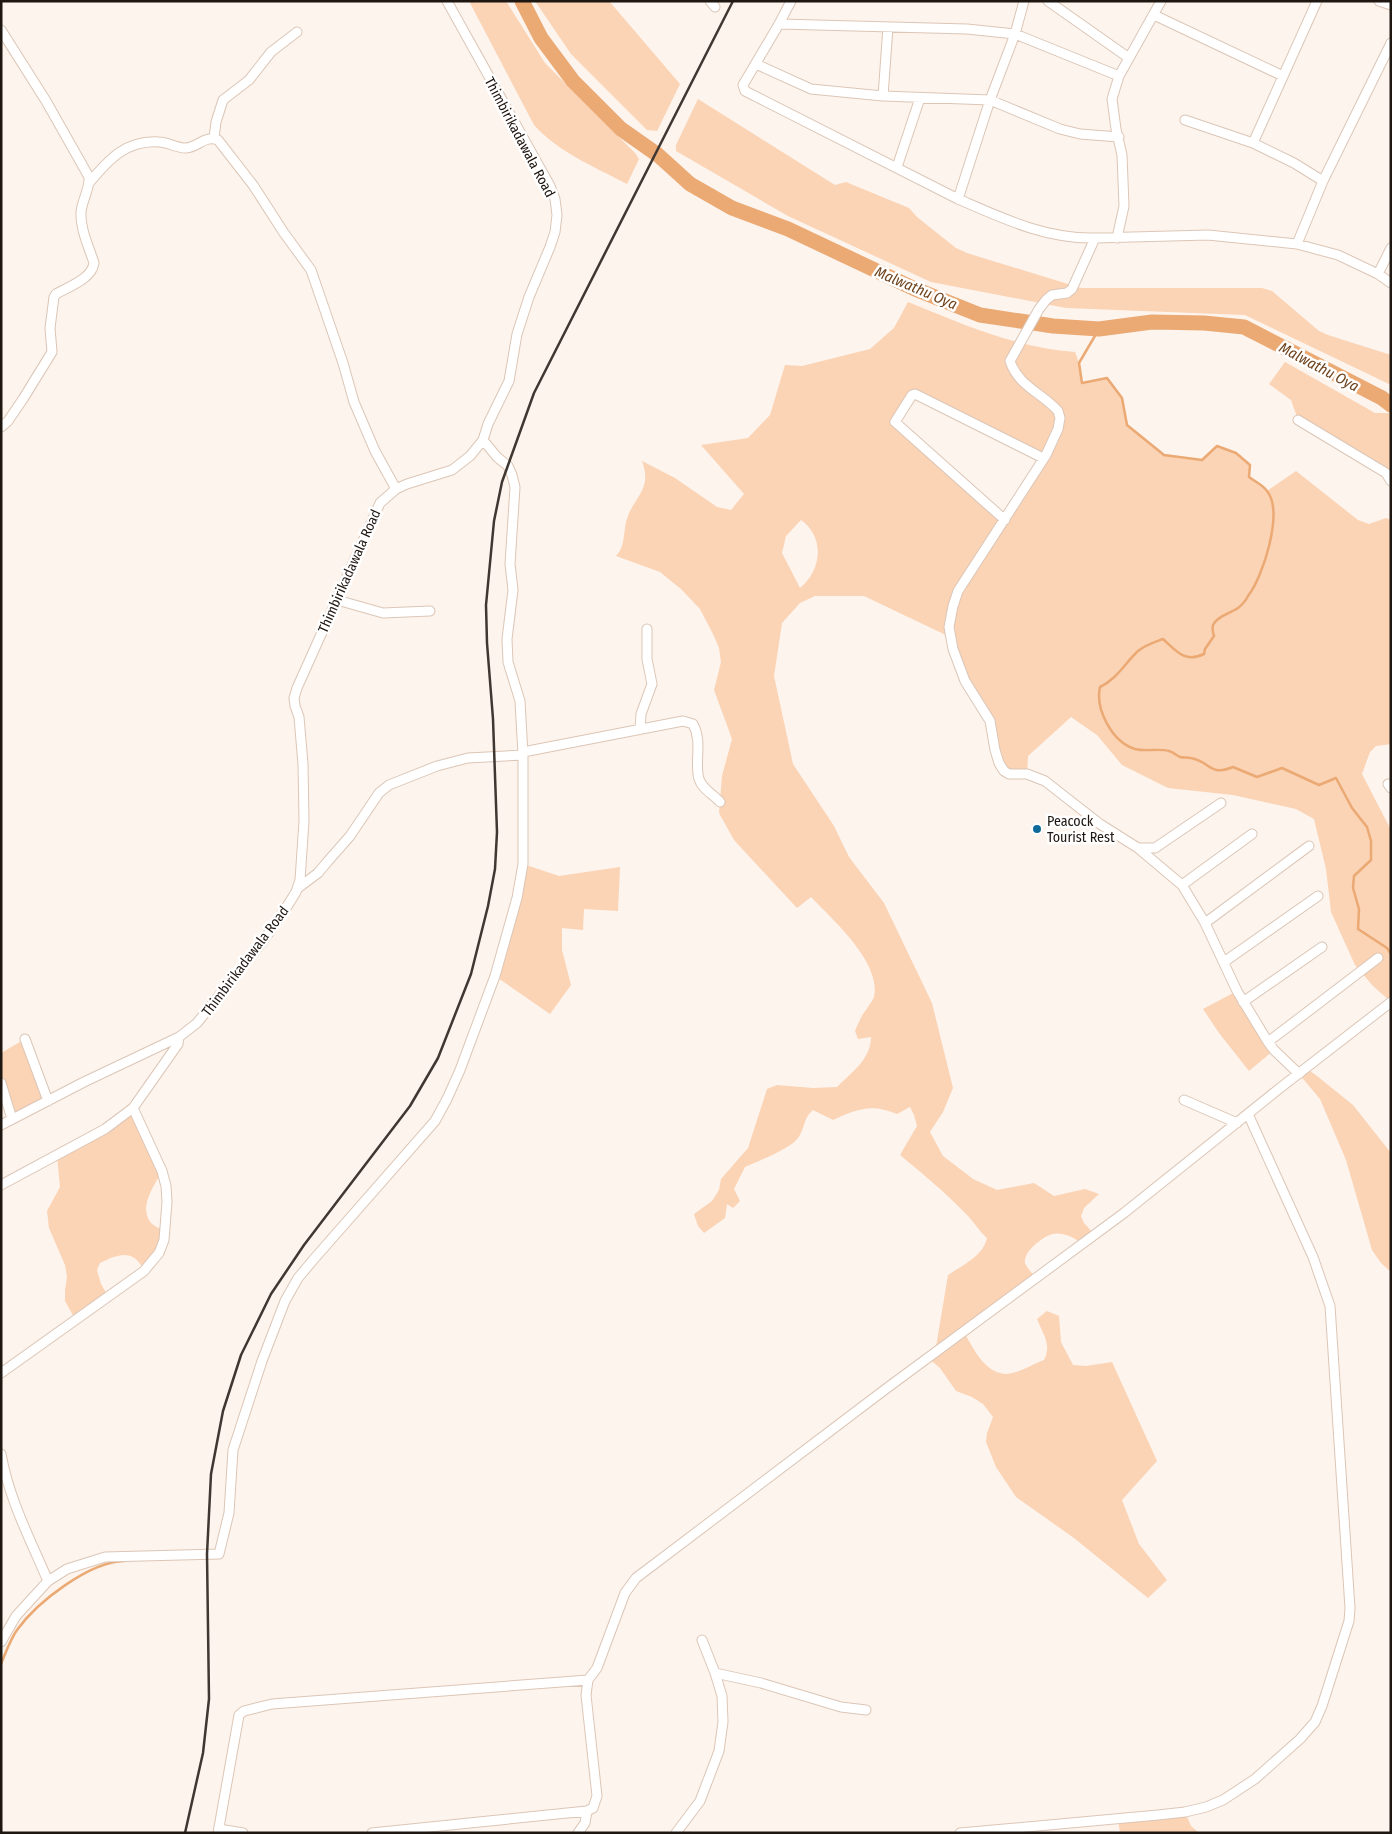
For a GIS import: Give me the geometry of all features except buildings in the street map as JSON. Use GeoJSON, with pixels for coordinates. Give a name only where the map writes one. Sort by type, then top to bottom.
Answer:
{"type":"FeatureCollection","features":[{"type":"Feature","properties":{"kind":"street","name":"Thimbirikadawala Road"},"geometry":{"type":"LineString","coordinates":[[179,1040],[196,1024],[263,941],[286,908],[300,880],[304,821],[304,764],[299,717],[294,698],[380,503],[396,489],[452,470],[470,456],[483,440],[488,424],[509,381],[517,334],[529,297],[550,247],[557,215],[550,186],[447,1]]}},
{"type":"Feature","properties":{"kind":"street"},"geometry":{"type":"LineString","coordinates":[[792,1],[743,85],[745,91],[958,199],[1016,224],[1061,237],[1117,238],[1208,235],[1296,244],[1338,255],[1378,274],[1391,283]]}},
{"type":"Feature","properties":{"kind":"street"},"geometry":{"type":"LineString","coordinates":[[958,199],[1024,1]]}},
{"type":"Feature","properties":{"kind":"street"},"geometry":{"type":"LineString","coordinates":[[1048,1],[1129,58]]}},
{"type":"Feature","properties":{"kind":"street"},"geometry":{"type":"LineString","coordinates":[[1117,238],[1124,206],[1122,155],[1112,99],[1129,58],[1162,1]]}},
{"type":"Feature","properties":{"kind":"street"},"geometry":{"type":"LineString","coordinates":[[1253,143],[1317,1]]}},
{"type":"Feature","properties":{"kind":"street"},"geometry":{"type":"LineString","coordinates":[[1379,1],[1391,5]]}},
{"type":"Feature","properties":{"kind":"street"},"geometry":{"type":"LineString","coordinates":[[1154,15],[1283,76]]}},
{"type":"Feature","properties":{"kind":"street"},"geometry":{"type":"LineString","coordinates":[[779,24],[967,29],[1014,34],[1120,76]]}},
{"type":"Feature","properties":{"kind":"street"},"geometry":{"type":"LineString","coordinates":[[883,96],[888,27]]}},
{"type":"Feature","properties":{"kind":"street"},"geometry":{"type":"LineString","coordinates":[[1,30],[46,101],[89,177],[81,217],[94,263],[93,269],[88,276],[56,294],[54,297],[50,328],[52,352],[24,399],[8,421],[1,427]]}},
{"type":"Feature","properties":{"kind":"street"},"geometry":{"type":"LineString","coordinates":[[214,138],[216,122],[223,100],[249,80],[271,52],[298,32]]}},
{"type":"Feature","properties":{"kind":"street"},"geometry":{"type":"LineString","coordinates":[[1296,244],[1323,182],[1391,43]]}},
{"type":"Feature","properties":{"kind":"street"},"geometry":{"type":"LineString","coordinates":[[756,64],[811,89],[883,96],[990,100],[1060,129],[1080,134],[1119,137]]}},
{"type":"Feature","properties":{"kind":"street"},"geometry":{"type":"LineString","coordinates":[[897,167],[920,98]]}},
{"type":"Feature","properties":{"kind":"street"},"geometry":{"type":"LineString","coordinates":[[1185,120],[1253,143],[1294,163],[1323,182]]}},
{"type":"Feature","properties":{"kind":"street"},"geometry":{"type":"LineString","coordinates":[[89,183],[123,149],[136,144],[162,142],[184,148],[208,138],[218,140],[253,186],[311,270],[343,363],[354,402],[375,451],[396,489]]}},
{"type":"Feature","properties":{"kind":"street"},"geometry":{"type":"LineString","coordinates":[[1095,238],[1072,289],[1067,293],[1052,295],[1039,309],[1010,361],[1012,368],[1020,379],[1058,411],[1060,418],[1058,429],[1043,458],[958,591],[949,626],[953,649],[965,681],[990,721],[995,750],[1004,771],[1009,774],[1027,774],[1045,781],[1100,824],[1138,848],[1182,885],[1205,923],[1243,1002],[1274,1050],[1299,1074]]}},
{"type":"Feature","properties":{"kind":"street"},"geometry":{"type":"LineString","coordinates":[[1378,274],[1391,248]]}},
{"type":"Feature","properties":{"kind":"street"},"geometry":{"type":"LineString","coordinates":[[1004,520],[895,422],[914,394],[1043,458]]}},
{"type":"Feature","properties":{"kind":"street"},"geometry":{"type":"LineString","coordinates":[[1298,420],[1386,474],[1391,481]]}},
{"type":"Feature","properties":{"kind":"street"},"geometry":{"type":"LineString","coordinates":[[2,1638],[16,1616],[48,1581],[67,1569],[105,1557],[219,1554],[229,1514],[233,1450],[262,1361],[285,1301],[298,1278],[435,1121],[462,1064],[495,976],[517,898],[523,864],[523,754],[520,701],[508,662],[507,638],[513,590],[510,564],[515,487],[508,466],[497,457],[483,440]]}},
{"type":"Feature","properties":{"kind":"street"},"geometry":{"type":"LineString","coordinates":[[337,600],[383,613],[430,611]]}},
{"type":"Feature","properties":{"kind":"street"},"geometry":{"type":"LineString","coordinates":[[640,729],[641,714],[652,684],[647,659],[647,629]]}},
{"type":"Feature","properties":{"kind":"street"},"geometry":{"type":"LineString","coordinates":[[297,888],[318,873],[328,862],[350,836],[379,793],[389,785],[437,766],[468,758],[523,754],[683,721],[693,724],[698,732],[699,778],[707,791],[720,802]]}},
{"type":"Feature","properties":{"kind":"street"},"geometry":{"type":"LineString","coordinates":[[1138,848],[1155,848],[1221,803]]}},
{"type":"Feature","properties":{"kind":"street"},"geometry":{"type":"LineString","coordinates":[[1182,885],[1252,834]]}},
{"type":"Feature","properties":{"kind":"street"},"geometry":{"type":"LineString","coordinates":[[1205,923],[1309,846]]}},
{"type":"Feature","properties":{"kind":"street"},"geometry":{"type":"LineString","coordinates":[[1224,962],[1318,896]]}},
{"type":"Feature","properties":{"kind":"street"},"geometry":{"type":"LineString","coordinates":[[1243,1002],[1322,946]]}},
{"type":"Feature","properties":{"kind":"street"},"geometry":{"type":"LineString","coordinates":[[1268,1042],[1378,958]]}},
{"type":"Feature","properties":{"kind":"street"},"geometry":{"type":"LineString","coordinates":[[372,1833],[587,1811],[593,1808],[597,1796],[586,1695],[588,1680],[597,1668],[625,1593],[636,1578],[1124,1212],[1391,1002]]}},
{"type":"Feature","properties":{"kind":"street"},"geometry":{"type":"LineString","coordinates":[[25,1039],[48,1101]]}},
{"type":"Feature","properties":{"kind":"street"},"geometry":{"type":"LineString","coordinates":[[1,1125],[179,1040]]}},
{"type":"Feature","properties":{"kind":"street"},"geometry":{"type":"LineString","coordinates":[[1,1185],[105,1129],[133,1108],[179,1040]]}},
{"type":"Feature","properties":{"kind":"street"},"geometry":{"type":"LineString","coordinates":[[1,1083],[12,1120]]}},
{"type":"Feature","properties":{"kind":"street"},"geometry":{"type":"LineString","coordinates":[[1184,1100],[1236,1123]]}},
{"type":"Feature","properties":{"kind":"street"},"geometry":{"type":"LineString","coordinates":[[1,1373],[144,1271],[159,1252],[165,1231],[166,1186],[162,1171],[133,1108]]}},
{"type":"Feature","properties":{"kind":"street"},"geometry":{"type":"LineString","coordinates":[[960,1833],[1158,1815],[1206,1807],[1230,1795],[1271,1766],[1315,1722],[1322,1706],[1348,1621],[1350,1608],[1330,1306],[1312,1257],[1248,1114]]}},
{"type":"Feature","properties":{"kind":"street"},"geometry":{"type":"LineString","coordinates":[[1,1454],[6,1482],[13,1501],[48,1581]]}},
{"type":"Feature","properties":{"kind":"street"},"geometry":{"type":"LineString","coordinates":[[676,1833],[700,1801],[719,1751],[722,1696],[702,1640]]}},
{"type":"Feature","properties":{"kind":"street"},"geometry":{"type":"LineString","coordinates":[[715,1673],[761,1683],[841,1707],[866,1710]]}},
{"type":"Feature","properties":{"kind":"street"},"geometry":{"type":"LineString","coordinates":[[243,1833],[218,1831],[239,1715],[244,1711],[272,1704],[588,1680]]}},
{"type":"Feature","properties":{"kind":"street"},"geometry":{"type":"LineString","coordinates":[[578,1833],[585,1823],[587,1811]]}},
{"type":"Feature","properties":{"kind":"shaded area"},"geometry":{"type":"Polygon","coordinates":[[[469,1],[506,1],[545,63],[639,159],[627,184],[566,151],[534,125],[469,1]]]}},
{"type":"Feature","properties":{"kind":"shaded area"},"geometry":{"type":"Polygon","coordinates":[[[535,1],[609,1],[680,84],[657,131],[647,130],[571,54],[535,1]]]}},
{"type":"Feature","properties":{"kind":"shaded area"},"geometry":{"type":"Polygon","coordinates":[[[698,99],[835,185],[846,182],[909,208],[917,217],[956,248],[967,253],[1081,288],[1262,288],[1272,291],[1319,331],[1391,355],[1391,385],[1245,315],[1066,308],[931,282],[788,216],[676,151],[676,145],[698,99]]]}},
{"type":"Feature","properties":{"kind":"shaded area"},"geometry":{"type":"Polygon","coordinates":[[[908,302],[1010,340],[1053,350],[1075,352],[1082,383],[1107,378],[1122,398],[1127,425],[1164,455],[1202,460],[1217,446],[1236,453],[1250,465],[1249,477],[1267,491],[1296,471],[1358,520],[1369,524],[1386,518],[1391,520],[1391,744],[1376,746],[1370,752],[1362,774],[1391,830],[1391,1002],[1373,986],[1355,965],[1331,912],[1326,869],[1314,819],[1296,809],[1233,795],[1168,788],[1122,765],[1097,735],[1071,717],[1028,756],[1027,774],[1009,774],[995,750],[980,706],[950,637],[864,596],[815,596],[800,603],[782,623],[774,676],[793,764],[834,826],[849,857],[884,903],[932,1003],[953,1088],[943,1112],[930,1132],[943,1156],[973,1179],[997,1190],[1034,1183],[1054,1196],[1085,1189],[1099,1194],[1084,1208],[1081,1216],[1084,1223],[1094,1234],[1082,1244],[1073,1238],[1061,1234],[1049,1235],[1039,1241],[1030,1250],[1025,1259],[1026,1265],[1036,1279],[964,1332],[986,1365],[999,1373],[1012,1373],[1044,1360],[1047,1344],[1037,1319],[1047,1311],[1059,1316],[1061,1342],[1073,1365],[1086,1366],[1112,1362],[1157,1461],[1122,1500],[1139,1544],[1167,1580],[1148,1598],[1074,1538],[1016,1497],[996,1467],[986,1442],[993,1417],[983,1404],[972,1397],[956,1391],[940,1368],[928,1358],[935,1353],[948,1275],[977,1255],[987,1238],[951,1199],[900,1155],[917,1126],[910,1107],[897,1114],[872,1108],[857,1110],[833,1120],[813,1110],[807,1116],[800,1135],[794,1142],[745,1167],[734,1189],[740,1201],[733,1208],[727,1204],[725,1218],[704,1233],[698,1226],[694,1214],[712,1201],[719,1190],[721,1179],[748,1148],[767,1089],[777,1085],[813,1088],[837,1087],[860,1065],[868,1052],[871,1037],[858,1039],[855,1031],[861,1017],[874,997],[874,984],[863,956],[831,917],[811,897],[797,908],[734,840],[719,813],[722,776],[732,739],[714,690],[721,662],[719,648],[700,609],[681,589],[660,572],[616,556],[622,547],[628,516],[644,486],[645,476],[642,461],[675,478],[717,507],[731,510],[744,494],[701,445],[748,438],[770,415],[785,365],[802,366],[870,349],[894,328],[908,302]],[[915,394],[895,422],[1004,520],[1043,458],[915,394]],[[801,520],[786,536],[782,553],[800,588],[813,572],[818,554],[814,535],[801,520]]]}},
{"type":"Feature","properties":{"kind":"shaded area"},"geometry":{"type":"Polygon","coordinates":[[[1285,362],[1375,413],[1391,413],[1391,481],[1298,420],[1291,400],[1269,384],[1285,362]]]}},
{"type":"Feature","properties":{"kind":"shaded area"},"geometry":{"type":"Polygon","coordinates":[[[523,864],[559,876],[620,867],[618,911],[584,909],[583,930],[562,928],[562,950],[571,985],[550,1014],[495,976],[523,864]]]}},
{"type":"Feature","properties":{"kind":"shaded area"},"geometry":{"type":"Polygon","coordinates":[[[1237,991],[1274,1050],[1249,1071],[1203,1009],[1237,991]]]}},
{"type":"Feature","properties":{"kind":"shaded area"},"geometry":{"type":"Polygon","coordinates":[[[25,1039],[48,1101],[12,1119],[1,1083],[1,1053],[25,1039]]]}},
{"type":"Feature","properties":{"kind":"shaded area"},"geometry":{"type":"Polygon","coordinates":[[[1306,1068],[1353,1105],[1391,1153],[1391,1272],[1381,1263],[1372,1250],[1346,1160],[1320,1099],[1299,1074],[1306,1068]]]}},
{"type":"Feature","properties":{"kind":"shaded area"},"geometry":{"type":"Polygon","coordinates":[[[133,1108],[162,1171],[149,1197],[146,1210],[147,1217],[151,1223],[165,1231],[164,1240],[144,1271],[135,1259],[125,1255],[113,1257],[100,1263],[97,1270],[101,1284],[108,1296],[75,1319],[65,1301],[67,1277],[65,1265],[49,1228],[47,1211],[60,1187],[57,1156],[133,1108]]]}},
{"type":"Feature","properties":{"kind":"shaded area"},"geometry":{"type":"Polygon","coordinates":[[[1185,1812],[1191,1826],[1199,1833],[1120,1833],[1118,1819],[1185,1812]]]}},
{"type":"Feature","properties":{"kind":"waterway","name":"Malwathu Oya"},"geometry":{"type":"LineString","coordinates":[[522,1],[541,38],[573,81],[621,129],[658,155],[690,184],[732,208],[788,229],[915,289],[980,315],[1053,326],[1099,329],[1152,322],[1204,323],[1244,327],[1382,398],[1391,405]]}},
{"type":"Feature","properties":{"kind":"waterway"},"geometry":{"type":"LineString","coordinates":[[1099,329],[1079,363],[1082,383],[1107,378],[1122,398],[1127,425],[1164,455],[1202,460],[1217,446],[1236,453],[1250,465],[1249,477],[1267,491],[1272,501],[1273,514],[1270,544],[1260,575],[1245,601],[1235,610],[1215,622],[1213,625],[1214,636],[1205,649],[1204,654],[1186,657],[1177,652],[1163,639],[1141,649],[1116,675],[1100,687],[1100,705],[1107,724],[1119,739],[1135,749],[1169,751],[1180,757],[1197,760],[1214,769],[1225,770],[1233,767],[1257,777],[1282,768],[1319,785],[1336,778],[1352,808],[1367,827],[1371,841],[1371,860],[1354,876],[1353,888],[1359,909],[1358,929],[1387,948],[1391,954]]}},
{"type":"Feature","properties":{"kind":"waterway"},"geometry":{"type":"LineString","coordinates":[[1,1664],[17,1630],[50,1596],[95,1568],[124,1561]]}},
{"type":"Feature","properties":{"kind":"railway"},"geometry":{"type":"LineString","coordinates":[[185,1833],[203,1753],[209,1699],[207,1554],[211,1474],[223,1411],[241,1355],[271,1294],[304,1245],[410,1106],[438,1058],[471,974],[495,869],[497,832],[486,605],[494,521],[502,482],[534,393],[733,1]]}},
{"type":"Feature","properties":{"kind":"place","name":"Peacock Tourist Rest"},"geometry":{"type":"Point","coordinates":[1037,829]}}]}
